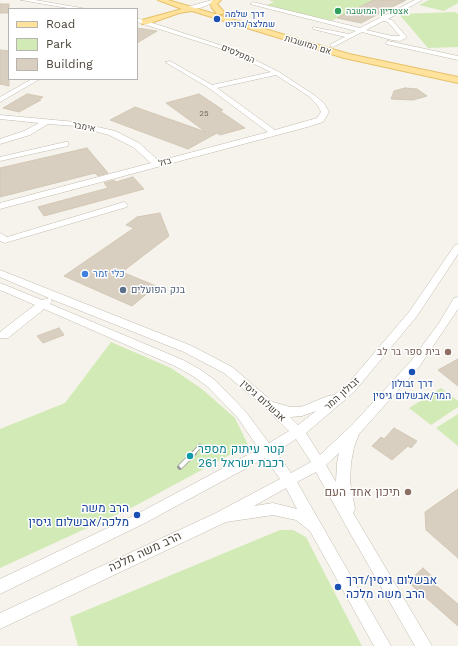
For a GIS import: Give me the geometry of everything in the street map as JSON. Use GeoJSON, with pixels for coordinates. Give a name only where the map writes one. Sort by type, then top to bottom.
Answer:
{"type":"FeatureCollection","features":[{"type":"Feature","properties":{"kind":"main road","name":"אם המושבות"},"geometry":{"type":"LineString","coordinates":[[178,0],[347,56],[458,80]]}},
{"type":"Feature","properties":{"kind":"main road"},"geometry":{"type":"LineString","coordinates":[[217,0],[213,4],[214,7],[220,12]]}},
{"type":"Feature","properties":{"kind":"main road","name":"אם המושבות"},"geometry":{"type":"LineString","coordinates":[[163,1],[220,12],[356,52],[458,73]]}},
{"type":"Feature","properties":{"kind":"main road"},"geometry":{"type":"LineString","coordinates":[[145,22],[170,11],[171,7],[163,1]]}},
{"type":"Feature","properties":{"kind":"main road"},"geometry":{"type":"LineString","coordinates":[[145,22],[195,6]]}},
{"type":"Feature","properties":{"kind":"street"},"geometry":{"type":"LineString","coordinates":[[24,0],[77,8]]}},
{"type":"Feature","properties":{"kind":"street"},"geometry":{"type":"LineString","coordinates":[[195,6],[217,0]]}},
{"type":"Feature","properties":{"kind":"street"},"geometry":{"type":"LineString","coordinates":[[332,45],[419,0]]}},
{"type":"Feature","properties":{"kind":"street"},"geometry":{"type":"LineString","coordinates":[[254,4],[360,31],[392,38],[400,39],[404,37],[390,21],[382,19]]}},
{"type":"Feature","properties":{"kind":"street","name":"המפלסים"},"geometry":{"type":"LineString","coordinates":[[138,20],[224,48],[277,73],[312,96],[321,105],[325,112]]}},
{"type":"Feature","properties":{"kind":"street"},"geometry":{"type":"LineString","coordinates":[[138,26],[145,22]]}},
{"type":"Feature","properties":{"kind":"street"},"geometry":{"type":"LineString","coordinates":[[315,28],[458,58]]}},
{"type":"Feature","properties":{"kind":"street"},"geometry":{"type":"LineString","coordinates":[[385,30],[392,38]]}},
{"type":"Feature","properties":{"kind":"street"},"geometry":{"type":"LineString","coordinates":[[168,62],[211,87],[274,133]]}},
{"type":"Feature","properties":{"kind":"street"},"geometry":{"type":"LineString","coordinates":[[211,87],[277,73]]}},
{"type":"Feature","properties":{"kind":"street"},"geometry":{"type":"LineString","coordinates":[[0,100],[35,80]]}},
{"type":"Feature","properties":{"kind":"street","name":"בזל"},"geometry":{"type":"LineString","coordinates":[[0,206],[320,120],[325,112]]}},
{"type":"Feature","properties":{"kind":"street","name":"אימבר"},"geometry":{"type":"LineString","coordinates":[[0,117],[76,124],[112,133],[136,145],[157,164]]}},
{"type":"Feature","properties":{"kind":"street"},"geometry":{"type":"LineString","coordinates":[[0,142],[27,133],[46,122]]}},
{"type":"Feature","properties":{"kind":"street"},"geometry":{"type":"LineString","coordinates":[[0,160],[65,144]]}},
{"type":"Feature","properties":{"kind":"street"},"geometry":{"type":"LineString","coordinates":[[0,236],[5,240],[124,205]]}},
{"type":"Feature","properties":{"kind":"street","name":"זבולון המר"},"geometry":{"type":"LineString","coordinates":[[268,450],[298,432],[350,389],[413,314],[458,247]]}},
{"type":"Feature","properties":{"kind":"street","name":"אבשלום גיסין"},"geometry":{"type":"LineString","coordinates":[[0,273],[53,296],[208,358],[228,370],[265,401],[298,432],[319,464],[355,529],[424,646]]}},
{"type":"Feature","properties":{"kind":"street"},"geometry":{"type":"LineString","coordinates":[[0,286],[179,363],[197,373],[212,384],[242,415],[289,481],[383,646]]}},
{"type":"Feature","properties":{"kind":"street"},"geometry":{"type":"LineString","coordinates":[[4,336],[53,296]]}},
{"type":"Feature","properties":{"kind":"street"},"geometry":{"type":"LineString","coordinates":[[289,481],[319,464],[357,428],[415,364],[443,325],[458,300]]}},
{"type":"Feature","properties":{"kind":"street"},"geometry":{"type":"LineString","coordinates":[[443,325],[458,317]]}},
{"type":"Feature","properties":{"kind":"street"},"geometry":{"type":"LineString","coordinates":[[265,401],[284,410],[302,411],[324,403],[350,389]]}},
{"type":"Feature","properties":{"kind":"street"},"geometry":{"type":"LineString","coordinates":[[355,529],[348,511],[343,482],[344,463],[348,447],[357,428]]}},
{"type":"Feature","properties":{"kind":"street"},"geometry":{"type":"LineString","coordinates":[[0,586],[140,519],[268,450]]}},
{"type":"Feature","properties":{"kind":"street","name":"הרב משה מלכה"},"geometry":{"type":"LineString","coordinates":[[0,621],[218,518],[289,481]]}},
{"type":"Feature","properties":{"kind":"street"},"geometry":{"type":"LineString","coordinates":[[218,518],[273,509],[286,511],[301,516],[317,528]]}},
{"type":"Feature","properties":{"kind":"green space","name":"אצטדיון המושבה"},"geometry":{"type":"Polygon","coordinates":[[[269,0],[406,0],[361,23],[337,18],[331,21],[266,5],[274,2],[269,0]]]}},
{"type":"Feature","properties":{"kind":"green space"},"geometry":{"type":"Polygon","coordinates":[[[429,0],[458,0],[458,3],[444,11],[419,5],[429,0]]]}},
{"type":"Feature","properties":{"kind":"green space"},"geometry":{"type":"Polygon","coordinates":[[[455,12],[458,14],[458,47],[428,48],[399,14],[455,12]]]}},
{"type":"Feature","properties":{"kind":"green space"},"geometry":{"type":"Polygon","coordinates":[[[111,342],[171,368],[202,389],[235,418],[248,445],[133,507],[0,568],[0,429],[65,403],[111,342]]]}},
{"type":"Feature","properties":{"kind":"green space"},"geometry":{"type":"Polygon","coordinates":[[[441,388],[458,401],[458,407],[431,425],[409,408],[441,388]]]}},
{"type":"Feature","properties":{"kind":"green space"},"geometry":{"type":"Polygon","coordinates":[[[458,414],[458,446],[436,428],[458,414]]]}},
{"type":"Feature","properties":{"kind":"green space"},"geometry":{"type":"Polygon","coordinates":[[[280,530],[293,530],[306,537],[362,646],[78,646],[70,617],[280,530]]]}},
{"type":"Feature","properties":{"kind":"building"},"geometry":{"type":"Polygon","coordinates":[[[374,0],[406,0],[361,23],[337,18],[374,0]]]}},
{"type":"Feature","properties":{"kind":"building"},"geometry":{"type":"Polygon","coordinates":[[[0,4],[9,4],[8,13],[0,13],[0,4]]]}},
{"type":"Feature","properties":{"kind":"building"},"geometry":{"type":"Polygon","coordinates":[[[138,28],[157,31],[138,42],[138,28]]]}},
{"type":"Feature","properties":{"kind":"building"},"geometry":{"type":"Polygon","coordinates":[[[0,50],[8,51],[9,86],[0,84],[0,50]]]}},
{"type":"Feature","properties":{"kind":"building"},"geometry":{"type":"Polygon","coordinates":[[[405,88],[417,89],[427,96],[413,100],[391,99],[394,91],[405,88]]]}},
{"type":"Feature","properties":{"kind":"building"},"geometry":{"type":"Polygon","coordinates":[[[27,94],[43,97],[38,100],[41,100],[19,112],[3,108],[27,94]]]}},
{"type":"Feature","properties":{"kind":"building"},"geometry":{"type":"Polygon","coordinates":[[[199,94],[223,110],[220,111],[245,128],[220,135],[217,133],[188,149],[110,120],[135,107],[206,132],[166,103],[199,94]]]}},
{"type":"Feature","properties":{"kind":"building"},"geometry":{"type":"Polygon","coordinates":[[[87,148],[108,173],[98,176],[95,173],[0,197],[0,168],[87,148]]]}},
{"type":"Feature","properties":{"kind":"building"},"geometry":{"type":"Polygon","coordinates":[[[133,177],[144,189],[44,216],[38,207],[108,188],[104,183],[114,180],[116,182],[133,177]]]}},
{"type":"Feature","properties":{"kind":"building"},"geometry":{"type":"Polygon","coordinates":[[[160,213],[169,236],[122,272],[156,286],[132,306],[64,276],[134,228],[126,225],[137,217],[160,213]]]}},
{"type":"Feature","properties":{"kind":"building"},"geometry":{"type":"Polygon","coordinates":[[[59,328],[64,335],[43,343],[37,336],[59,328]]]}},
{"type":"Feature","properties":{"kind":"building"},"geometry":{"type":"Polygon","coordinates":[[[458,359],[458,386],[438,370],[458,359]]]}},
{"type":"Feature","properties":{"kind":"building"},"geometry":{"type":"Polygon","coordinates":[[[394,428],[417,441],[411,448],[408,446],[392,460],[372,446],[381,437],[384,439],[394,428]]]}},
{"type":"Feature","properties":{"kind":"building","name":"תיכון אחד העם"},"geometry":{"type":"Polygon","coordinates":[[[458,489],[458,558],[426,530],[425,512],[458,489]]]}},
{"type":"Feature","properties":{"kind":"building"},"geometry":{"type":"Polygon","coordinates":[[[423,568],[436,580],[433,583],[458,604],[458,626],[408,582],[423,568]]]}},
{"type":"Feature","properties":{"kind":"railway"},"geometry":{"type":"LineString","coordinates":[[193,454],[200,446]]}},
{"type":"Feature","properties":{"kind":"railway"},"geometry":{"type":"LineString","coordinates":[[180,467],[193,454]]}},
{"type":"Feature","properties":{"kind":"place","name":"אצטדיון המושבה"},"geometry":{"type":"Point","coordinates":[338,11]}},
{"type":"Feature","properties":{"kind":"place","name":"דרך שלמה שמלצר/גרניט"},"geometry":{"type":"Point","coordinates":[217,19]}},
{"type":"Feature","properties":{"kind":"place","name":"כלי זמר"},"geometry":{"type":"Point","coordinates":[85,274]}},
{"type":"Feature","properties":{"kind":"place","name":"בנק הפועלים"},"geometry":{"type":"Point","coordinates":[123,290]}},
{"type":"Feature","properties":{"kind":"place","name":"בית ספר בר לב"},"geometry":{"type":"Point","coordinates":[448,352]}},
{"type":"Feature","properties":{"kind":"place","name":"דרך זבולון המר/אבשלום גיסין"},"geometry":{"type":"Point","coordinates":[412,372]}},
{"type":"Feature","properties":{"kind":"place","name":"קטר עיתוק מספר 261 רכבת ישראל"},"geometry":{"type":"Point","coordinates":[190,456]}},
{"type":"Feature","properties":{"kind":"place","name":"תיכון אחד העם"},"geometry":{"type":"Point","coordinates":[408,492]}},
{"type":"Feature","properties":{"kind":"place","name":"הרב משה מלכה/אבשלום גיסין"},"geometry":{"type":"Point","coordinates":[137,515]}},
{"type":"Feature","properties":{"kind":"place","name":"אבשלום גיסין/דרך הרב משה מלכה"},"geometry":{"type":"Point","coordinates":[338,587]}}]}
